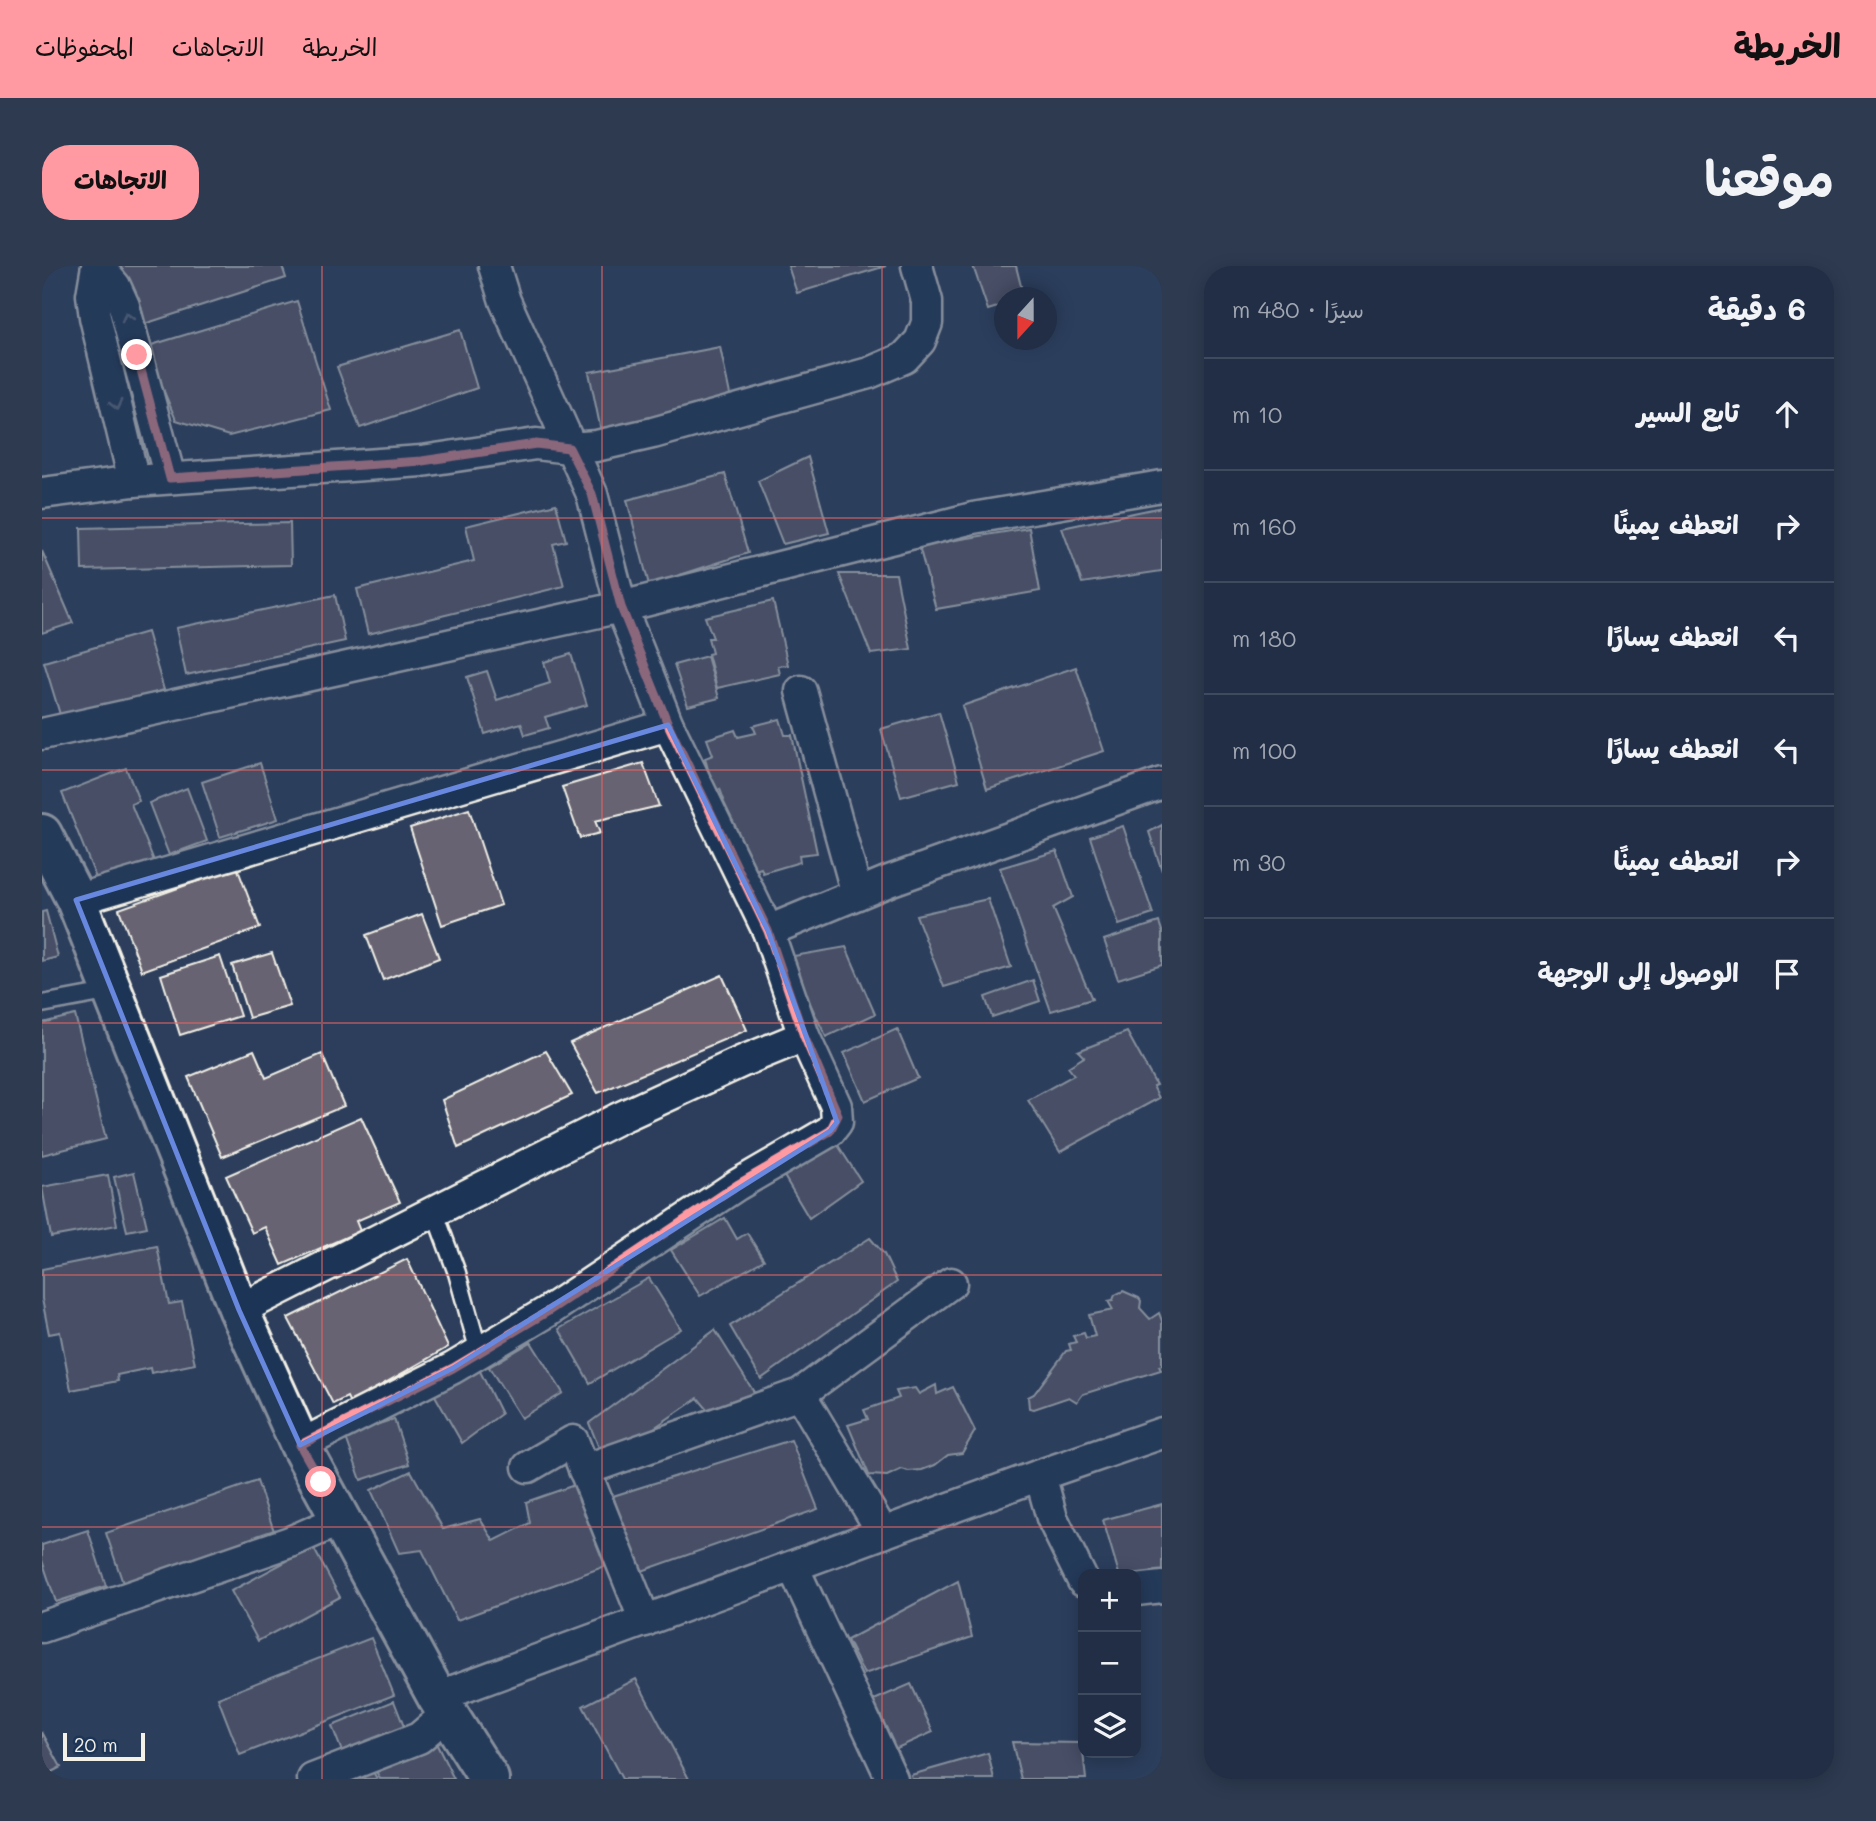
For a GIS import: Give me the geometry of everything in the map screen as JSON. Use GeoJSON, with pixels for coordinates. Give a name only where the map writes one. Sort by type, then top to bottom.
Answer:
{"type":"FeatureCollection","features":[{"type":"Feature","properties":{"kind":"street"},"geometry":{"type":"LineString","coordinates":[[98,266],[114,286],[124,306],[170,478]]}},
{"type":"Feature","properties":{"kind":"street"},"geometry":{"type":"LineString","coordinates":[[98,266],[92,295],[95,317],[134,481]]}},
{"type":"Feature","properties":{"kind":"street"},"geometry":{"type":"LineString","coordinates":[[300,1445],[453,1368],[547,1312],[737,1185],[830,1131],[837,1122],[836,1106],[804,1036],[768,931],[668,724],[621,607],[592,494],[505,301],[494,266]]}},
{"type":"Feature","properties":{"kind":"street"},"geometry":{"type":"LineString","coordinates":[[42,493],[134,481],[422,461],[536,444],[569,448],[596,446],[653,433],[869,373],[904,358],[920,341],[927,323],[928,301],[917,266]]}},
{"type":"Feature","properties":{"kind":"street"},"geometry":{"type":"LineString","coordinates":[[42,734],[621,607],[973,518],[1162,486]]}},
{"type":"Feature","properties":{"kind":"street"},"geometry":{"type":"LineString","coordinates":[[801,691],[857,894]]}},
{"type":"Feature","properties":{"kind":"street"},"geometry":{"type":"LineString","coordinates":[[76,900],[668,724]]}},
{"type":"Feature","properties":{"kind":"street"},"geometry":{"type":"LineString","coordinates":[[768,931],[857,894],[1162,783]]}},
{"type":"Feature","properties":{"kind":"street"},"geometry":{"type":"LineString","coordinates":[[42,834],[76,900],[239,1310],[300,1445],[442,1705],[489,1779]]}},
{"type":"Feature","properties":{"kind":"street"},"geometry":{"type":"LineString","coordinates":[[239,1310],[617,1119],[804,1036]]}},
{"type":"Feature","properties":{"kind":"street"},"geometry":{"type":"LineString","coordinates":[[584,1470],[800,1394],[951,1283]]}},
{"type":"Feature","properties":{"kind":"street"},"geometry":{"type":"LineString","coordinates":[[800,1394],[883,1533]]}},
{"type":"Feature","properties":{"kind":"street"},"geometry":{"type":"LineString","coordinates":[[313,1779],[419,1738],[442,1705],[645,1621],[1040,1475],[1162,1433]]}},
{"type":"Feature","properties":{"kind":"street"},"geometry":{"type":"LineString","coordinates":[[528,1467],[573,1441],[645,1621]]}},
{"type":"Feature","properties":{"kind":"street"},"geometry":{"type":"LineString","coordinates":[[1040,1475],[1052,1518],[1078,1571]]}},
{"type":"Feature","properties":{"kind":"street"},"geometry":{"type":"LineString","coordinates":[[42,1627],[290,1542],[342,1519]]}},
{"type":"Feature","properties":{"kind":"street"},"geometry":{"type":"LineString","coordinates":[[793,1567],[892,1779]]}},
{"type":"Feature","properties":{"kind":"street"},"geometry":{"type":"LineString","coordinates":[[1141,1589],[1162,1587]]}},
{"type":"Feature","properties":{"kind":"lane"},"geometry":{"type":"LineString","coordinates":[[42,1004],[112,991]]}},
{"type":"Feature","properties":{"kind":"lane"},"geometry":{"type":"LineString","coordinates":[[434,1211],[457,1273],[479,1352]]}},
{"type":"Feature","properties":{"kind":"highlighted area"},"geometry":{"type":"Polygon","coordinates":[[[668,725],[768,931],[837,1122],[830,1131],[453,1368],[300,1445],[239,1310],[76,900],[668,725]]]}},
{"type":"Feature","properties":{"kind":"building"},"geometry":{"type":"Polygon","coordinates":[[[119,266],[282,266],[286,278],[138,326],[119,266]]]}},
{"type":"Feature","properties":{"kind":"building"},"geometry":{"type":"Polygon","coordinates":[[[788,266],[886,266],[797,293],[788,266]]]}},
{"type":"Feature","properties":{"kind":"building"},"geometry":{"type":"Polygon","coordinates":[[[973,266],[1016,266],[1021,287],[994,287],[994,308],[988,310],[973,266]]]}},
{"type":"Feature","properties":{"kind":"building"},"geometry":{"type":"Polygon","coordinates":[[[297,301],[331,410],[229,436],[176,420],[145,347],[297,301]]]}},
{"type":"Feature","properties":{"kind":"building"},"geometry":{"type":"Polygon","coordinates":[[[460,330],[477,388],[360,428],[337,367],[460,330]]]}},
{"type":"Feature","properties":{"kind":"building"},"geometry":{"type":"Polygon","coordinates":[[[720,347],[732,404],[601,431],[589,372],[720,347]]]}},
{"type":"Feature","properties":{"kind":"building"},"geometry":{"type":"Polygon","coordinates":[[[808,457],[829,533],[783,544],[758,481],[808,457]]]}},
{"type":"Feature","properties":{"kind":"building"},"geometry":{"type":"Polygon","coordinates":[[[725,474],[748,553],[649,585],[627,500],[725,474]]]}},
{"type":"Feature","properties":{"kind":"building"},"geometry":{"type":"Polygon","coordinates":[[[556,504],[566,541],[553,544],[564,586],[368,634],[357,589],[474,561],[466,526],[556,504]]]}},
{"type":"Feature","properties":{"kind":"building"},"geometry":{"type":"Polygon","coordinates":[[[1162,507],[1162,571],[1082,583],[1062,528],[1162,507]]]}},
{"type":"Feature","properties":{"kind":"building"},"geometry":{"type":"Polygon","coordinates":[[[290,523],[291,565],[82,570],[81,528],[290,523]]]}},
{"type":"Feature","properties":{"kind":"building"},"geometry":{"type":"Polygon","coordinates":[[[1029,528],[1040,591],[936,609],[919,546],[1029,528]]]}},
{"type":"Feature","properties":{"kind":"building"},"geometry":{"type":"Polygon","coordinates":[[[42,551],[73,623],[42,633],[42,551]]]}},
{"type":"Feature","properties":{"kind":"building"},"geometry":{"type":"Polygon","coordinates":[[[839,574],[896,574],[911,649],[871,654],[839,574]]]}},
{"type":"Feature","properties":{"kind":"building"},"geometry":{"type":"Polygon","coordinates":[[[335,595],[345,641],[186,675],[176,628],[335,595]]]}},
{"type":"Feature","properties":{"kind":"building"},"geometry":{"type":"Polygon","coordinates":[[[773,601],[788,665],[778,666],[780,674],[717,688],[708,654],[712,653],[708,638],[713,638],[705,617],[773,601]]]}},
{"type":"Feature","properties":{"kind":"building"},"geometry":{"type":"Polygon","coordinates":[[[147,632],[164,690],[62,721],[44,662],[147,632]]]}},
{"type":"Feature","properties":{"kind":"building"},"geometry":{"type":"Polygon","coordinates":[[[571,654],[587,705],[545,717],[549,728],[525,735],[521,723],[485,734],[467,677],[487,671],[497,700],[550,683],[544,662],[571,654]]]}},
{"type":"Feature","properties":{"kind":"building"},"geometry":{"type":"Polygon","coordinates":[[[707,656],[719,698],[688,706],[674,665],[707,656]]]}},
{"type":"Feature","properties":{"kind":"building"},"geometry":{"type":"Polygon","coordinates":[[[1076,667],[1104,751],[987,789],[962,706],[1076,667]]]}},
{"type":"Feature","properties":{"kind":"building"},"geometry":{"type":"Polygon","coordinates":[[[939,712],[959,781],[901,797],[881,729],[939,712]]]}},
{"type":"Feature","properties":{"kind":"building"},"geometry":{"type":"Polygon","coordinates":[[[780,719],[785,735],[792,735],[817,853],[799,855],[800,862],[763,873],[761,868],[743,874],[716,803],[724,800],[720,789],[714,792],[705,758],[713,755],[707,739],[735,730],[738,737],[756,733],[753,726],[780,719]]]}},
{"type":"Feature","properties":{"kind":"building"},"geometry":{"type":"Polygon","coordinates":[[[260,763],[278,819],[220,837],[202,782],[260,763]]]}},
{"type":"Feature","properties":{"kind":"building"},"geometry":{"type":"Polygon","coordinates":[[[643,763],[659,806],[595,821],[600,833],[580,838],[562,787],[643,763]]]}},
{"type":"Feature","properties":{"kind":"building"},"geometry":{"type":"Polygon","coordinates":[[[126,768],[139,801],[131,804],[154,861],[98,883],[62,793],[126,768]]]}},
{"type":"Feature","properties":{"kind":"building"},"geometry":{"type":"Polygon","coordinates":[[[187,788],[207,841],[169,855],[149,803],[187,788]]]}},
{"type":"Feature","properties":{"kind":"building"},"geometry":{"type":"Polygon","coordinates":[[[469,809],[501,905],[442,925],[410,828],[469,809]]]}},
{"type":"Feature","properties":{"kind":"building"},"geometry":{"type":"Polygon","coordinates":[[[1162,825],[1162,871],[1149,832],[1162,825]]]}},
{"type":"Feature","properties":{"kind":"building"},"geometry":{"type":"Polygon","coordinates":[[[1123,826],[1153,914],[1119,925],[1090,837],[1123,826]]]}},
{"type":"Feature","properties":{"kind":"building"},"geometry":{"type":"Polygon","coordinates":[[[1057,851],[1073,897],[1053,908],[1092,999],[1051,1011],[1000,868],[1057,851]]]}},
{"type":"Feature","properties":{"kind":"building"},"geometry":{"type":"Polygon","coordinates":[[[237,867],[260,928],[142,971],[119,909],[237,867]]]}},
{"type":"Feature","properties":{"kind":"building"},"geometry":{"type":"Polygon","coordinates":[[[988,899],[1011,967],[944,987],[916,915],[988,899]]]}},
{"type":"Feature","properties":{"kind":"building"},"geometry":{"type":"Polygon","coordinates":[[[46,911],[58,957],[42,961],[42,912],[46,911]]]}},
{"type":"Feature","properties":{"kind":"building"},"geometry":{"type":"Polygon","coordinates":[[[422,914],[439,958],[383,980],[366,935],[422,914]]]}},
{"type":"Feature","properties":{"kind":"building"},"geometry":{"type":"Polygon","coordinates":[[[1159,922],[1162,931],[1162,965],[1118,979],[1104,940],[1159,922]]]}},
{"type":"Feature","properties":{"kind":"building"},"geometry":{"type":"Polygon","coordinates":[[[846,947],[875,1014],[826,1037],[788,957],[846,947]]]}},
{"type":"Feature","properties":{"kind":"building"},"geometry":{"type":"Polygon","coordinates":[[[272,953],[290,1006],[249,1018],[232,965],[272,953]]]}},
{"type":"Feature","properties":{"kind":"building"},"geometry":{"type":"Polygon","coordinates":[[[220,956],[240,1016],[180,1035],[161,975],[220,956]]]}},
{"type":"Feature","properties":{"kind":"building"},"geometry":{"type":"Polygon","coordinates":[[[722,975],[747,1030],[598,1093],[570,1043],[722,975]]]}},
{"type":"Feature","properties":{"kind":"building"},"geometry":{"type":"Polygon","coordinates":[[[1033,980],[1040,1001],[992,1017],[985,997],[1033,980]]]}},
{"type":"Feature","properties":{"kind":"building"},"geometry":{"type":"Polygon","coordinates":[[[75,1015],[106,1139],[42,1155],[42,1023],[75,1015]]]}},
{"type":"Feature","properties":{"kind":"building"},"geometry":{"type":"Polygon","coordinates":[[[897,1029],[918,1078],[865,1101],[844,1053],[897,1029]]]}},
{"type":"Feature","properties":{"kind":"building"},"geometry":{"type":"Polygon","coordinates":[[[1127,1032],[1156,1085],[1153,1086],[1159,1098],[1060,1152],[1028,1100],[1074,1075],[1068,1067],[1084,1057],[1078,1051],[1127,1032]]]}},
{"type":"Feature","properties":{"kind":"building"},"geometry":{"type":"Polygon","coordinates":[[[254,1050],[266,1078],[322,1054],[344,1106],[222,1157],[188,1077],[254,1050]]]}},
{"type":"Feature","properties":{"kind":"building"},"geometry":{"type":"Polygon","coordinates":[[[546,1051],[572,1095],[458,1148],[442,1100],[546,1051]]]}},
{"type":"Feature","properties":{"kind":"building"},"geometry":{"type":"Polygon","coordinates":[[[361,1117],[400,1202],[356,1221],[360,1231],[282,1265],[265,1227],[252,1233],[226,1176],[361,1117]]]}},
{"type":"Feature","properties":{"kind":"building"},"geometry":{"type":"Polygon","coordinates":[[[834,1139],[861,1181],[809,1218],[781,1171],[834,1139]]]}},
{"type":"Feature","properties":{"kind":"building"},"geometry":{"type":"Polygon","coordinates":[[[134,1172],[147,1227],[127,1231],[114,1177],[134,1172]]]}},
{"type":"Feature","properties":{"kind":"building"},"geometry":{"type":"Polygon","coordinates":[[[108,1175],[117,1225],[51,1237],[42,1187],[108,1175]]]}},
{"type":"Feature","properties":{"kind":"building"},"geometry":{"type":"Polygon","coordinates":[[[725,1218],[737,1239],[747,1233],[764,1260],[700,1296],[671,1250],[725,1218]]]}},
{"type":"Feature","properties":{"kind":"building"},"geometry":{"type":"Polygon","coordinates":[[[870,1238],[884,1254],[897,1282],[761,1379],[730,1326],[870,1238]]]}},
{"type":"Feature","properties":{"kind":"building"},"geometry":{"type":"Polygon","coordinates":[[[157,1246],[169,1304],[182,1302],[195,1364],[151,1373],[150,1368],[117,1375],[118,1381],[71,1390],[60,1332],[49,1334],[42,1299],[42,1269],[157,1246]]]}},
{"type":"Feature","properties":{"kind":"building"},"geometry":{"type":"Polygon","coordinates":[[[407,1259],[448,1347],[350,1403],[347,1397],[333,1404],[288,1318],[407,1259]]]}},
{"type":"Feature","properties":{"kind":"building"},"geometry":{"type":"Polygon","coordinates":[[[649,1278],[681,1329],[590,1383],[559,1329],[649,1278]]]}},
{"type":"Feature","properties":{"kind":"building"},"geometry":{"type":"Polygon","coordinates":[[[1123,1291],[1139,1298],[1140,1308],[1150,1319],[1159,1313],[1162,1321],[1161,1370],[1083,1394],[1077,1402],[1069,1397],[1034,1409],[1029,1408],[1028,1397],[1034,1394],[1066,1351],[1071,1350],[1069,1344],[1076,1342],[1073,1336],[1084,1333],[1086,1338],[1095,1336],[1089,1315],[1113,1310],[1108,1301],[1123,1291]]]}},
{"type":"Feature","properties":{"kind":"building"},"geometry":{"type":"Polygon","coordinates":[[[715,1330],[757,1397],[712,1415],[698,1398],[623,1449],[603,1458],[589,1423],[715,1330]]]}},
{"type":"Feature","properties":{"kind":"building"},"geometry":{"type":"Polygon","coordinates":[[[531,1342],[563,1393],[521,1418],[489,1367],[531,1342]]]}},
{"type":"Feature","properties":{"kind":"building"},"geometry":{"type":"Polygon","coordinates":[[[476,1363],[501,1414],[462,1443],[433,1392],[476,1363]]]}},
{"type":"Feature","properties":{"kind":"building"},"geometry":{"type":"Polygon","coordinates":[[[936,1385],[937,1394],[953,1387],[975,1431],[962,1453],[948,1455],[935,1465],[922,1470],[902,1469],[887,1476],[869,1475],[848,1425],[868,1419],[864,1410],[899,1398],[896,1391],[915,1388],[919,1394],[936,1385]]]}},
{"type":"Feature","properties":{"kind":"building"},"geometry":{"type":"Polygon","coordinates":[[[394,1419],[409,1464],[361,1480],[345,1435],[394,1419]]]}},
{"type":"Feature","properties":{"kind":"building"},"geometry":{"type":"Polygon","coordinates":[[[791,1440],[818,1509],[639,1572],[613,1496],[791,1440]]]}},
{"type":"Feature","properties":{"kind":"building"},"geometry":{"type":"Polygon","coordinates":[[[411,1471],[443,1529],[480,1519],[494,1541],[530,1523],[526,1502],[583,1482],[614,1563],[457,1620],[422,1550],[399,1553],[371,1490],[411,1471]]]}},
{"type":"Feature","properties":{"kind":"building"},"geometry":{"type":"Polygon","coordinates":[[[257,1481],[275,1534],[124,1586],[106,1533],[257,1481]]]}},
{"type":"Feature","properties":{"kind":"building"},"geometry":{"type":"Polygon","coordinates":[[[1162,1504],[1162,1573],[1141,1579],[1141,1569],[1118,1569],[1103,1520],[1162,1504]]]}},
{"type":"Feature","properties":{"kind":"building"},"geometry":{"type":"Polygon","coordinates":[[[88,1530],[106,1586],[56,1602],[42,1560],[42,1545],[88,1530]]]}},
{"type":"Feature","properties":{"kind":"building"},"geometry":{"type":"Polygon","coordinates":[[[313,1547],[340,1597],[258,1641],[231,1591],[313,1547]]]}},
{"type":"Feature","properties":{"kind":"building"},"geometry":{"type":"Polygon","coordinates":[[[958,1581],[972,1637],[864,1674],[847,1640],[958,1581]]]}},
{"type":"Feature","properties":{"kind":"building"},"geometry":{"type":"Polygon","coordinates":[[[371,1638],[394,1695],[240,1755],[218,1698],[371,1638]]]}},
{"type":"Feature","properties":{"kind":"building"},"geometry":{"type":"Polygon","coordinates":[[[636,1679],[689,1779],[622,1779],[583,1706],[636,1679]]]}},
{"type":"Feature","properties":{"kind":"building"},"geometry":{"type":"Polygon","coordinates":[[[911,1684],[933,1732],[888,1752],[867,1703],[911,1684]]]}},
{"type":"Feature","properties":{"kind":"building"},"geometry":{"type":"Polygon","coordinates":[[[394,1701],[408,1737],[346,1762],[332,1726],[394,1701]]]}},
{"type":"Feature","properties":{"kind":"building"},"geometry":{"type":"Polygon","coordinates":[[[42,1732],[61,1767],[42,1777],[42,1732]]]}},
{"type":"Feature","properties":{"kind":"building"},"geometry":{"type":"Polygon","coordinates":[[[433,1737],[454,1779],[380,1779],[374,1767],[433,1737]]]}},
{"type":"Feature","properties":{"kind":"building"},"geometry":{"type":"Polygon","coordinates":[[[1012,1742],[1078,1743],[1078,1758],[1084,1758],[1086,1779],[1021,1779],[1012,1742]]]}},
{"type":"Feature","properties":{"kind":"building"},"geometry":{"type":"Polygon","coordinates":[[[988,1753],[994,1779],[912,1779],[911,1775],[988,1753]]]}},
{"type":"Feature","properties":{"kind":"building"},"geometry":{"type":"Polygon","coordinates":[[[369,1764],[377,1779],[340,1779],[369,1764]]]}},
{"type":"Feature","properties":{"kind":"route"},"geometry":{"type":"LineString","coordinates":[[137,355],[170,478],[422,461],[536,444],[569,448],[592,494],[621,607],[668,724],[768,931],[804,1036],[838,1115],[837,1122],[830,1131],[682,1220],[547,1312],[453,1368],[300,1445],[321,1482]]}}]}
